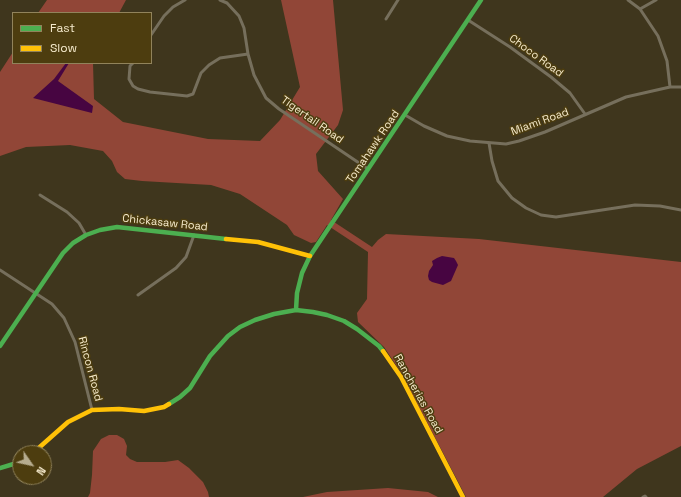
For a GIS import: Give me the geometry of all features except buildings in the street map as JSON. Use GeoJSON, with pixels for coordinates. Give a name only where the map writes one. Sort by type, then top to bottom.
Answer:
{"type":"FeatureCollection","features":[{"type":"Feature","properties":{"kind":"street"},"geometry":{"type":"LineString","coordinates":[[152,34],[164,16],[173,7],[185,0]]}},
{"type":"Feature","properties":{"kind":"street","name":"Tigertail Road"},"geometry":{"type":"LineString","coordinates":[[220,0],[228,2],[239,16],[244,28],[248,54],[254,75],[266,98],[279,109],[368,169]]}},
{"type":"Feature","properties":{"kind":"street"},"geometry":{"type":"LineString","coordinates":[[386,19],[398,0]]}},
{"type":"Feature","properties":{"kind":"street","name":"Tomahawk Road"},"geometry":{"type":"LineString","coordinates":[[296,310],[297,293],[302,273],[310,256],[481,0]]}},
{"type":"Feature","properties":{"kind":"street"},"geometry":{"type":"LineString","coordinates":[[628,0],[640,9],[658,36],[667,61],[670,87]]}},
{"type":"Feature","properties":{"kind":"street"},"geometry":{"type":"LineString","coordinates":[[640,9],[656,0]]}},
{"type":"Feature","properties":{"kind":"street","name":"Choco Road"},"geometry":{"type":"LineString","coordinates":[[468,20],[510,47],[551,77],[570,93],[585,114]]}},
{"type":"Feature","properties":{"kind":"street"},"geometry":{"type":"LineString","coordinates":[[132,64],[130,66],[129,80],[133,86],[138,89],[150,92],[187,96],[193,94],[201,73],[209,65],[220,58],[248,54]]}},
{"type":"Feature","properties":{"kind":"street","name":"Miami Road"},"geometry":{"type":"LineString","coordinates":[[405,115],[424,126],[447,136],[470,141],[506,144],[546,132],[626,97],[670,87],[681,87]]}},
{"type":"Feature","properties":{"kind":"street"},"geometry":{"type":"LineString","coordinates":[[489,142],[492,161],[498,181],[512,198],[526,208],[541,215],[556,217],[635,205],[660,206],[681,210]]}},
{"type":"Feature","properties":{"kind":"street"},"geometry":{"type":"LineString","coordinates":[[40,195],[66,212],[79,223],[86,235]]}},
{"type":"Feature","properties":{"kind":"street","name":"Chickasaw Road"},"geometry":{"type":"LineString","coordinates":[[0,346],[63,253],[73,243],[86,235],[100,230],[116,227],[258,242],[310,256]]}},
{"type":"Feature","properties":{"kind":"street"},"geometry":{"type":"LineString","coordinates":[[138,295],[176,268],[186,257],[194,235]]}},
{"type":"Feature","properties":{"kind":"street","name":"Rincon Road"},"geometry":{"type":"LineString","coordinates":[[0,270],[52,304],[64,318],[75,342],[92,410]]}},
{"type":"Feature","properties":{"kind":"street","name":"Rancherias Road"},"geometry":{"type":"LineString","coordinates":[[42,445],[68,422],[92,410],[119,409],[144,411],[164,407],[180,397],[190,388],[210,356],[228,336],[240,327],[274,314],[296,310],[313,312],[344,321],[379,346],[401,377],[463,497]]}},
{"type":"Feature","properties":{"kind":"street"},"geometry":{"type":"LineString","coordinates":[[0,468],[12,464]]}},
{"type":"Feature","properties":{"kind":"shaded area"},"geometry":{"type":"Polygon","coordinates":[[[47,0],[126,0],[120,12],[39,12],[47,0]]]}},
{"type":"Feature","properties":{"kind":"shaded area"},"geometry":{"type":"Polygon","coordinates":[[[281,0],[333,0],[343,110],[338,125],[316,154],[318,171],[343,199],[331,220],[372,247],[386,234],[479,239],[681,262],[681,446],[637,469],[603,497],[466,497],[402,374],[384,347],[358,322],[357,313],[367,299],[368,252],[327,225],[316,242],[311,243],[294,235],[287,225],[240,194],[211,185],[125,179],[117,172],[112,161],[103,151],[70,145],[26,147],[0,156],[0,72],[12,54],[12,64],[93,64],[94,99],[123,122],[208,139],[260,141],[280,120],[300,87],[281,0]]]}},
{"type":"Feature","properties":{"kind":"shaded area"},"geometry":{"type":"Polygon","coordinates":[[[65,64],[68,64],[58,81],[93,106],[92,113],[33,98],[54,79],[65,64]]]}},
{"type":"Feature","properties":{"kind":"shaded area"},"geometry":{"type":"Polygon","coordinates":[[[442,256],[454,258],[458,265],[451,281],[443,285],[432,282],[429,280],[428,276],[433,265],[432,261],[442,256]]]}},
{"type":"Feature","properties":{"kind":"shaded area"},"geometry":{"type":"Polygon","coordinates":[[[109,435],[117,435],[124,439],[127,446],[126,455],[130,459],[137,462],[165,462],[178,460],[189,468],[203,482],[209,497],[88,497],[90,493],[92,475],[93,451],[101,439],[109,435]]]}},
{"type":"Feature","properties":{"kind":"shaded area"},"geometry":{"type":"Polygon","coordinates":[[[388,488],[428,492],[438,497],[303,497],[327,492],[388,488]]]}},
{"type":"Feature","properties":{"kind":"traffic: fast"},"geometry":{"type":"LineString","coordinates":[[296,310],[297,293],[302,273],[310,256],[481,0]]}},
{"type":"Feature","properties":{"kind":"traffic: fast"},"geometry":{"type":"LineString","coordinates":[[0,346],[63,253],[73,243],[86,235],[100,230],[117,227],[226,239]]}},
{"type":"Feature","properties":{"kind":"traffic: fast"},"geometry":{"type":"LineString","coordinates":[[169,404],[190,388],[210,356],[228,336],[240,327],[274,314],[296,310],[327,315],[344,321],[357,329],[379,346],[383,351]]}},
{"type":"Feature","properties":{"kind":"traffic: fast"},"geometry":{"type":"LineString","coordinates":[[0,468],[12,464]]}},
{"type":"Feature","properties":{"kind":"traffic: slow"},"geometry":{"type":"LineString","coordinates":[[226,239],[258,242],[310,256]]}},
{"type":"Feature","properties":{"kind":"traffic: slow"},"geometry":{"type":"LineString","coordinates":[[383,351],[401,377],[463,497]]}},
{"type":"Feature","properties":{"kind":"traffic: slow"},"geometry":{"type":"LineString","coordinates":[[42,445],[68,422],[92,410],[119,409],[144,411],[164,407],[169,404]]}}]}
